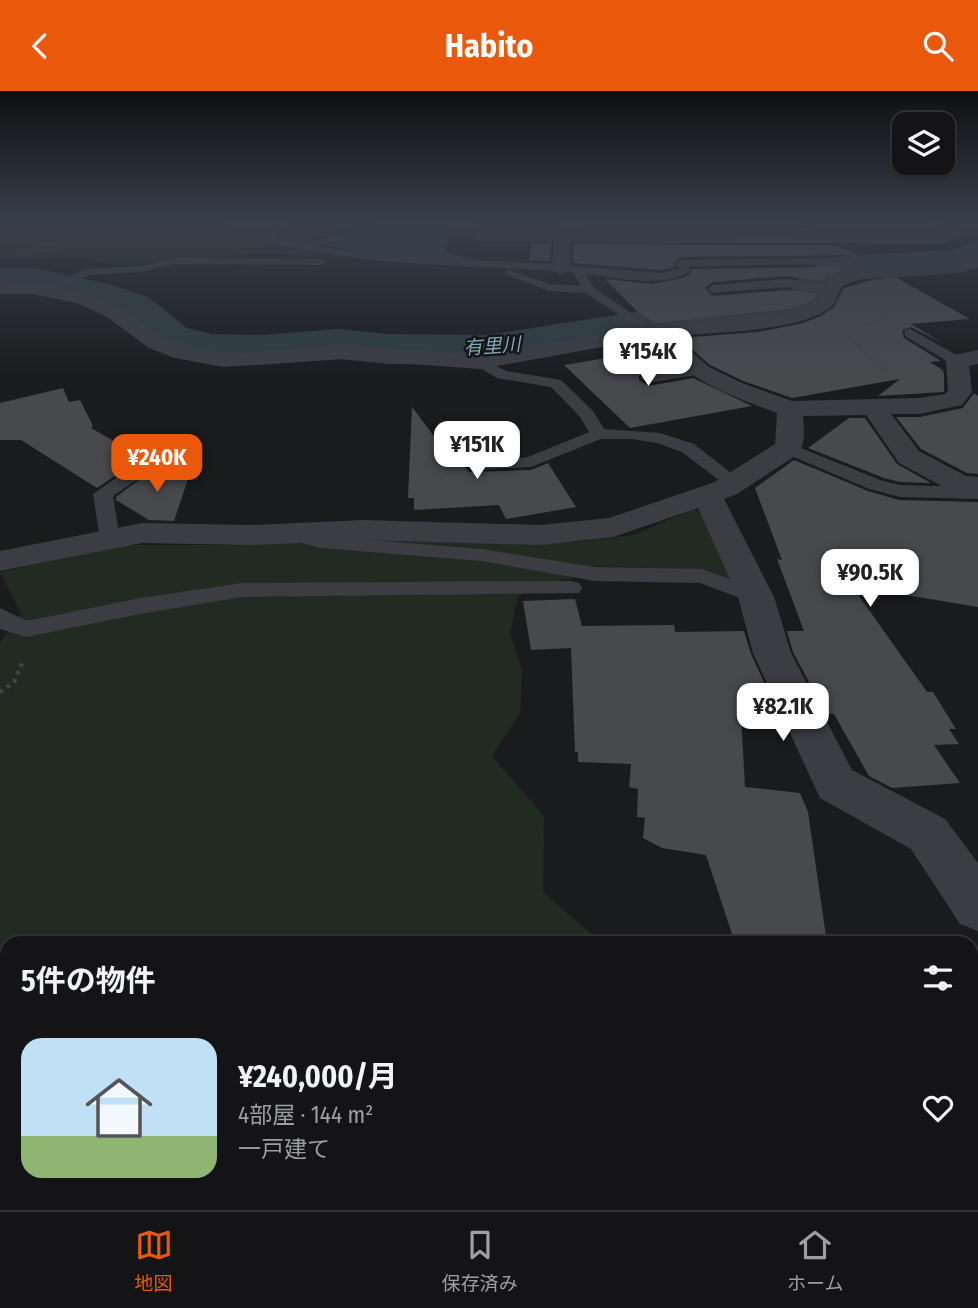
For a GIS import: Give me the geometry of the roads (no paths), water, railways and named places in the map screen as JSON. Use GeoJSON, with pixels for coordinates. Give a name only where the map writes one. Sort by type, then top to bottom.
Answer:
{"type":"FeatureCollection","features":[{"type":"Feature","properties":{"kind":"street"},"geometry":{"type":"LineString","coordinates":[[0,286],[42,290],[96,304],[130,321],[144,337],[197,357],[265,361],[343,352],[480,362],[654,331],[794,318],[819,307],[828,299],[835,282],[858,274]]}},
{"type":"Feature","properties":{"kind":"street"},"geometry":{"type":"LineString","coordinates":[[10,309],[42,290]]}},
{"type":"Feature","properties":{"kind":"street"},"geometry":{"type":"LineString","coordinates":[[654,331],[696,371],[789,409],[919,405],[953,400],[960,392],[967,359]]}},
{"type":"Feature","properties":{"kind":"street"},"geometry":{"type":"LineString","coordinates":[[873,407],[909,457],[959,484],[978,486]]}},
{"type":"Feature","properties":{"kind":"street"},"geometry":{"type":"LineString","coordinates":[[0,561],[142,533],[363,530],[541,535],[613,527],[721,489],[788,448],[791,432],[789,409]]}},
{"type":"Feature","properties":{"kind":"street"},"geometry":{"type":"LineString","coordinates":[[721,489],[772,653],[836,784],[928,834],[978,906]]}},
{"type":"Feature","properties":{"kind":"lane"},"geometry":{"type":"LineString","coordinates":[[42,290],[81,274]]}},
{"type":"Feature","properties":{"kind":"lane"},"geometry":{"type":"LineString","coordinates":[[513,274],[548,288],[589,290]]}},
{"type":"Feature","properties":{"kind":"lane"},"geometry":{"type":"LineString","coordinates":[[573,274],[589,290],[654,331]]}},
{"type":"Feature","properties":{"kind":"lane"},"geometry":{"type":"LineString","coordinates":[[637,274],[677,274]]}},
{"type":"Feature","properties":{"kind":"lane"},"geometry":{"type":"LineString","coordinates":[[713,289],[787,283],[830,289]]}},
{"type":"Feature","properties":{"kind":"lane"},"geometry":{"type":"LineString","coordinates":[[910,333],[967,359]]}},
{"type":"Feature","properties":{"kind":"lane"},"geometry":{"type":"LineString","coordinates":[[480,362],[502,375],[556,383],[587,414],[599,434]]}},
{"type":"Feature","properties":{"kind":"lane"},"geometry":{"type":"LineString","coordinates":[[648,378],[696,371]]}},
{"type":"Feature","properties":{"kind":"lane"},"geometry":{"type":"LineString","coordinates":[[477,466],[531,461],[599,434],[632,434],[688,448],[721,489]]}},
{"type":"Feature","properties":{"kind":"lane"},"geometry":{"type":"LineString","coordinates":[[788,448],[876,485],[900,491],[978,493]]}},
{"type":"Feature","properties":{"kind":"lane"},"geometry":{"type":"LineString","coordinates":[[110,539],[103,493],[148,464]]}},
{"type":"Feature","properties":{"kind":"lane"},"geometry":{"type":"LineString","coordinates":[[287,533],[321,542],[481,555],[595,574],[703,576],[756,597]]}},
{"type":"Feature","properties":{"kind":"lane"},"geometry":{"type":"LineString","coordinates":[[0,616],[5,622],[26,629],[140,606],[242,590],[571,588]]}},
{"type":"Feature","properties":{"kind":"waterway","name":"有里川"},"geometry":{"type":"LineString","coordinates":[[0,281],[34,281],[94,293],[132,307],[170,338],[212,349],[259,350],[339,344],[387,349],[487,350],[686,318],[744,317],[777,312],[798,307],[811,298],[818,281],[831,274]]}}]}
